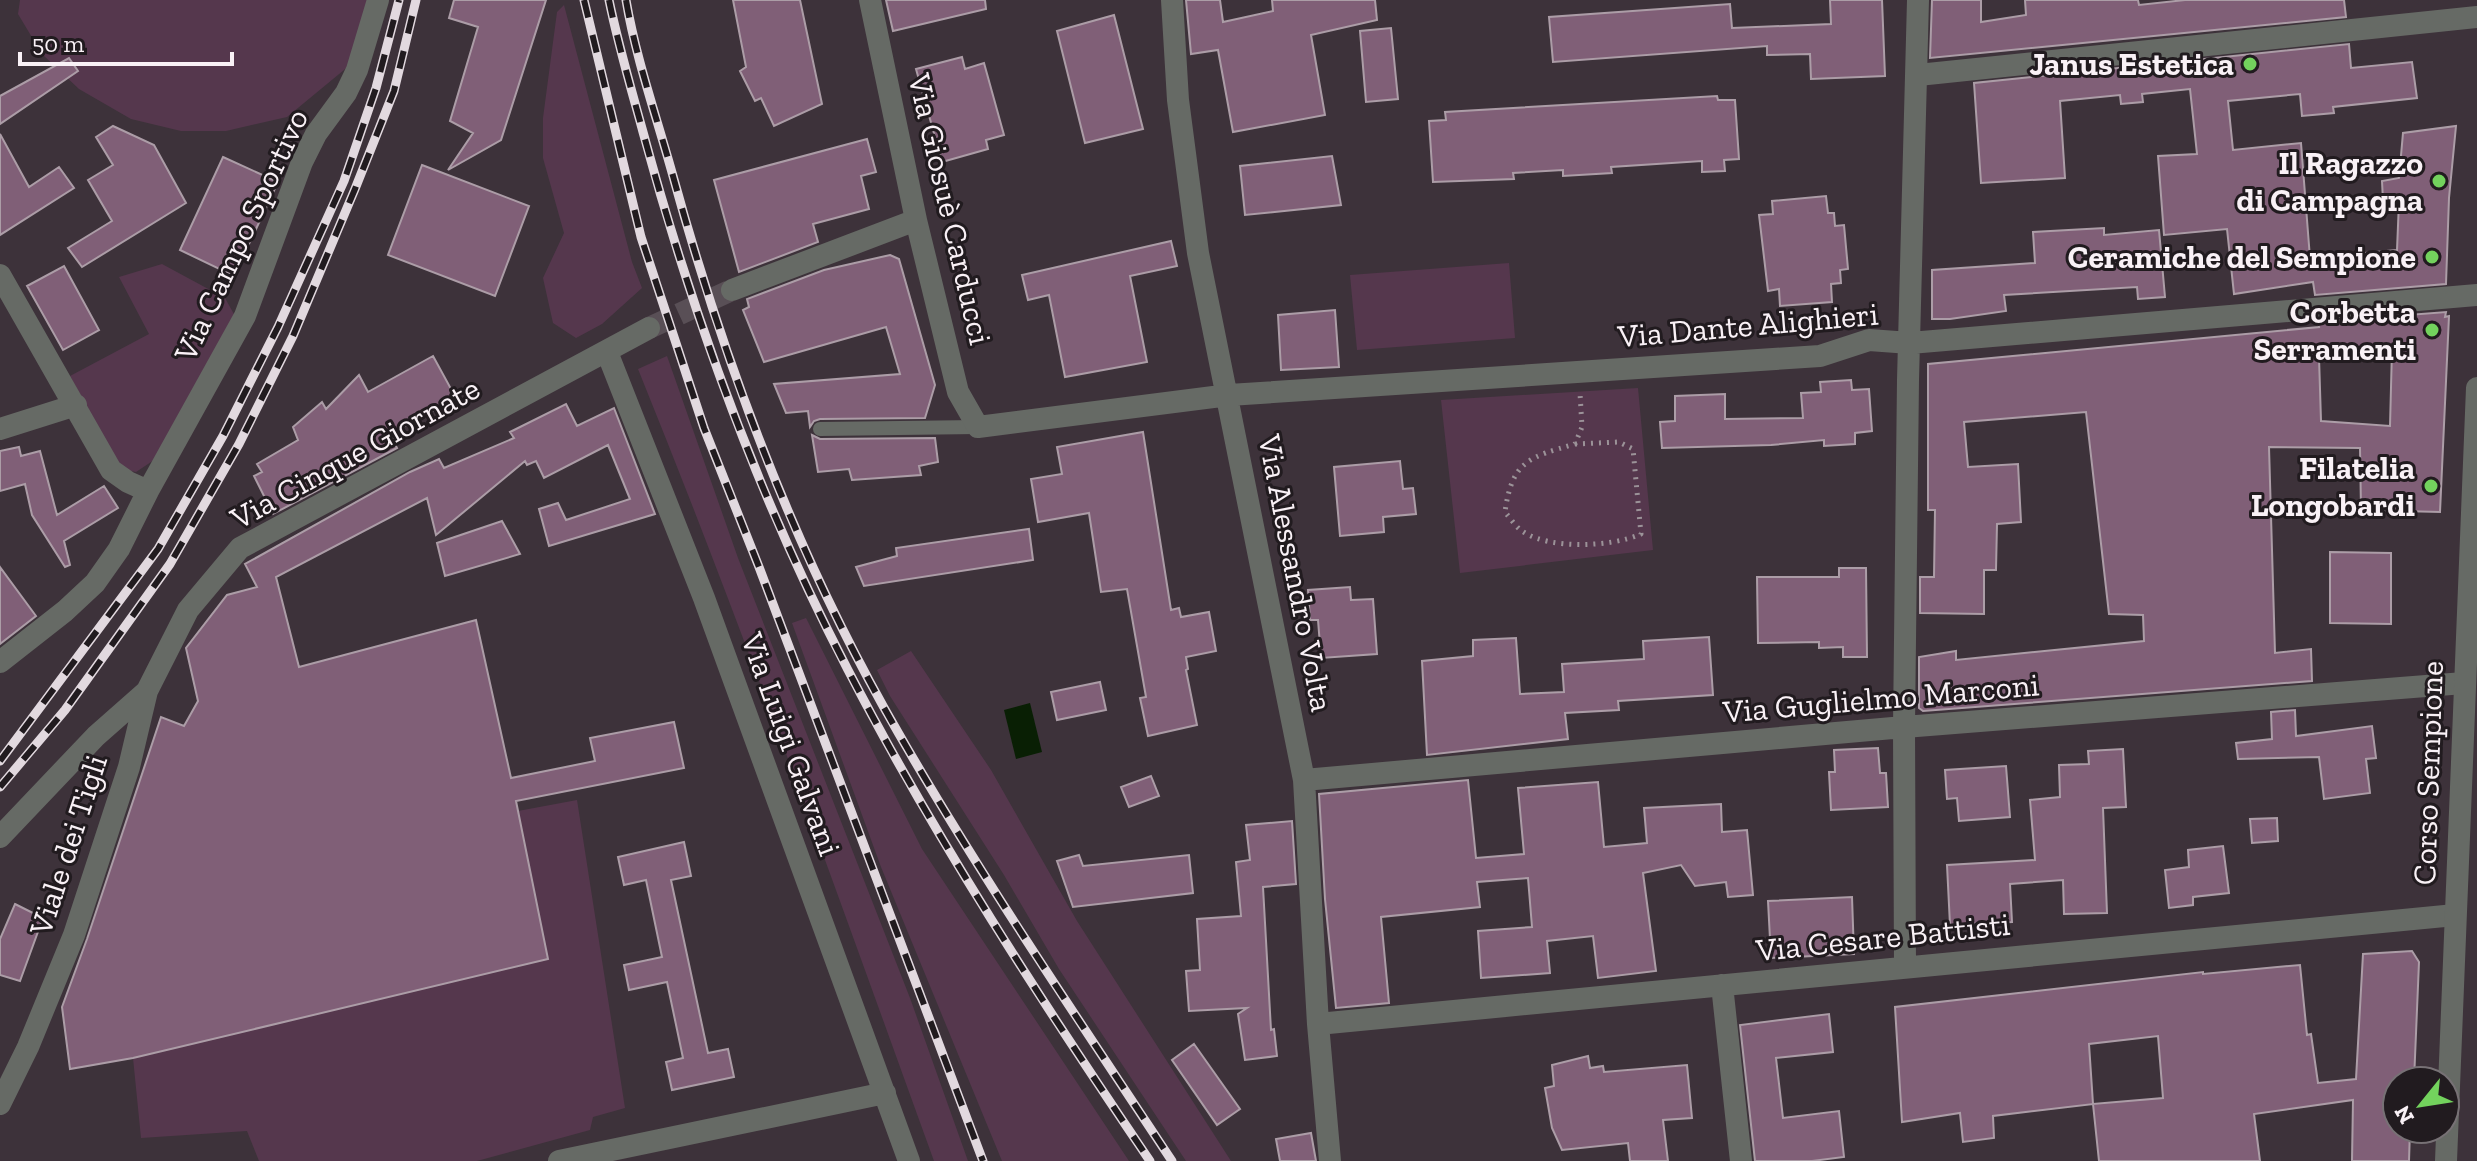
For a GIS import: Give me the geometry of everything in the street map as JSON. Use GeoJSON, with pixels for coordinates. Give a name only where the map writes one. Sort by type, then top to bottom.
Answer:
{"type":"FeatureCollection","features":[{"type":"Feature","properties":{"kind":"street","name":"Via Campo Sportivo"},"geometry":{"type":"LineString","coordinates":[[0,662],[95,583],[119,549],[245,316],[302,162],[357,70],[378,0]]}},
{"type":"Feature","properties":{"kind":"street","name":"Via Giosuè Carducci"},"geometry":{"type":"LineString","coordinates":[[870,0],[916,220],[958,392],[978,427]]}},
{"type":"Feature","properties":{"kind":"street","name":"Via Alessandro Volta"},"geometry":{"type":"LineString","coordinates":[[1172,0],[1178,100],[1198,253],[1304,780],[1318,1024],[1330,1161]]}},
{"type":"Feature","properties":{"kind":"street"},"geometry":{"type":"LineString","coordinates":[[1905,966],[1904,727],[1918,0]]}},
{"type":"Feature","properties":{"kind":"street"},"geometry":{"type":"LineString","coordinates":[[1918,75],[2477,17]]}},
{"type":"Feature","properties":{"kind":"street"},"geometry":{"type":"LineString","coordinates":[[732,290],[916,220]]}},
{"type":"Feature","properties":{"kind":"street"},"geometry":{"type":"LineString","coordinates":[[0,275],[111,470],[148,491]]}},
{"type":"Feature","properties":{"kind":"street","name":"Via Dante Alighieri"},"geometry":{"type":"LineString","coordinates":[[978,427],[1229,395],[1820,356],[1869,340],[1910,343],[2477,295]]}},
{"type":"Feature","properties":{"kind":"street","name":"Via Cinque Giornate"},"geometry":{"type":"LineString","coordinates":[[147,691],[188,610],[240,548],[649,328]]}},
{"type":"Feature","properties":{"kind":"street","name":"Via Luigi Galvani"},"geometry":{"type":"LineString","coordinates":[[607,352],[704,598],[909,1161]]}},
{"type":"Feature","properties":{"kind":"street","name":"Corso Sempione"},"geometry":{"type":"LineString","coordinates":[[2446,1161],[2455,915],[2468,804],[2464,683],[2477,388]]}},
{"type":"Feature","properties":{"kind":"street"},"geometry":{"type":"LineString","coordinates":[[0,429],[76,405]]}},
{"type":"Feature","properties":{"kind":"street","name":"Via Guglielmo Marconi"},"geometry":{"type":"LineString","coordinates":[[1304,780],[1904,727],[2464,683]]}},
{"type":"Feature","properties":{"kind":"street"},"geometry":{"type":"LineString","coordinates":[[0,837],[96,736],[147,691]]}},
{"type":"Feature","properties":{"kind":"street","name":"Viale dei Tigli"},"geometry":{"type":"LineString","coordinates":[[0,1104],[28,1047],[74,935],[129,767],[147,691]]}},
{"type":"Feature","properties":{"kind":"street","name":"Via Cesare Battisti"},"geometry":{"type":"LineString","coordinates":[[1318,1024],[2455,915]]}},
{"type":"Feature","properties":{"kind":"street"},"geometry":{"type":"LineString","coordinates":[[1722,985],[1741,1161]]}},
{"type":"Feature","properties":{"kind":"street"},"geometry":{"type":"LineString","coordinates":[[559,1161],[602,1156],[885,1093]]}},
{"type":"Feature","properties":{"kind":"lane"},"geometry":{"type":"LineString","coordinates":[[820,429],[978,427]]}},
{"type":"Feature","properties":{"kind":"path"},"geometry":{"type":"LineString","coordinates":[[1575,444],[1582,427],[1579,372]]}},
{"type":"Feature","properties":{"kind":"path"},"geometry":{"type":"LineString","coordinates":[[1619,442],[1633,449],[1641,534],[1601,544],[1557,543],[1522,532],[1505,512],[1514,473],[1538,455],[1575,444],[1619,442]]}},
{"type":"Feature","properties":{"kind":"shaded area"},"geometry":{"type":"Polygon","coordinates":[[[20,0],[369,0],[350,65],[287,117],[226,131],[181,131],[131,119],[79,89],[42,54],[18,14],[20,0]]]}},
{"type":"Feature","properties":{"kind":"shaded area"},"geometry":{"type":"Polygon","coordinates":[[[564,5],[632,262],[642,288],[602,324],[576,338],[553,323],[543,278],[564,233],[543,158],[543,118],[557,12],[564,5]]]}},
{"type":"Feature","properties":{"kind":"shaded area"},"geometry":{"type":"Polygon","coordinates":[[[1509,263],[1515,338],[1357,350],[1350,275],[1509,263]]]}},
{"type":"Feature","properties":{"kind":"shaded area"},"geometry":{"type":"Polygon","coordinates":[[[162,264],[225,298],[235,316],[154,460],[136,472],[121,469],[70,376],[149,334],[119,277],[162,264]]]}},
{"type":"Feature","properties":{"kind":"shaded area"},"geometry":{"type":"Polygon","coordinates":[[[667,356],[738,558],[910,998],[968,1161],[934,1161],[753,664],[638,369],[667,356]]]}},
{"type":"Feature","properties":{"kind":"shaded area"},"geometry":{"type":"Polygon","coordinates":[[[1638,388],[1653,550],[1460,573],[1441,400],[1638,388]]]}},
{"type":"Feature","properties":{"kind":"shaded area"},"geometry":{"type":"Polygon","coordinates":[[[806,618],[922,849],[1129,1161],[1002,1161],[881,867],[792,623],[806,618]]]}},
{"type":"Feature","properties":{"kind":"shaded area"},"geometry":{"type":"Polygon","coordinates":[[[911,651],[991,770],[1077,921],[1231,1161],[1186,1161],[1059,969],[1004,875],[890,696],[877,670],[911,651]]]}},
{"type":"Feature","properties":{"kind":"shaded area"},"geometry":{"type":"Polygon","coordinates":[[[1030,703],[1042,752],[1016,759],[1004,710],[1030,703]]]}},
{"type":"Feature","properties":{"kind":"shaded area"},"geometry":{"type":"Polygon","coordinates":[[[577,800],[625,1108],[593,1117],[590,1130],[477,1161],[259,1161],[247,1131],[141,1138],[133,1058],[547,958],[518,811],[577,800]]]}},
{"type":"Feature","properties":{"kind":"building"},"geometry":{"type":"Polygon","coordinates":[[[454,0],[546,0],[501,140],[448,170],[473,133],[450,121],[478,27],[449,18],[454,0]]]}},
{"type":"Feature","properties":{"kind":"building"},"geometry":{"type":"Polygon","coordinates":[[[733,0],[800,0],[822,104],[774,126],[761,98],[755,101],[740,71],[746,67],[733,0]]]}},
{"type":"Feature","properties":{"kind":"building"},"geometry":{"type":"Polygon","coordinates":[[[886,0],[985,0],[986,9],[893,31],[886,0]]]}},
{"type":"Feature","properties":{"kind":"building"},"geometry":{"type":"Polygon","coordinates":[[[1186,0],[1220,0],[1223,22],[1273,11],[1272,0],[1375,0],[1377,20],[1311,35],[1325,115],[1233,132],[1218,50],[1191,54],[1186,0]]]}},
{"type":"Feature","properties":{"kind":"building"},"geometry":{"type":"Polygon","coordinates":[[[1830,0],[1882,0],[1885,76],[1811,79],[1810,54],[1767,55],[1767,46],[1553,62],[1549,17],[1730,4],[1732,28],[1831,24],[1830,0]]]}},
{"type":"Feature","properties":{"kind":"building"},"geometry":{"type":"Polygon","coordinates":[[[1932,0],[1981,0],[1981,22],[2026,15],[2025,0],[2138,0],[2139,5],[2185,0],[2344,0],[2346,17],[1930,58],[1932,0]]]}},
{"type":"Feature","properties":{"kind":"building"},"geometry":{"type":"Polygon","coordinates":[[[1114,15],[1143,129],[1085,143],[1057,31],[1114,15]]]}},
{"type":"Feature","properties":{"kind":"building"},"geometry":{"type":"Polygon","coordinates":[[[1391,28],[1398,99],[1366,102],[1360,31],[1391,28]]]}},
{"type":"Feature","properties":{"kind":"building"},"geometry":{"type":"Polygon","coordinates":[[[2349,44],[2351,68],[2412,62],[2417,98],[2333,107],[2334,113],[2302,116],[2300,94],[2228,101],[2233,150],[2301,143],[2310,258],[2397,250],[2399,201],[2383,201],[2382,181],[2399,178],[2403,133],[2456,126],[2449,198],[2446,284],[2315,295],[2313,282],[2234,294],[2227,229],[2164,235],[2158,156],[2197,154],[2190,89],[2142,94],[2143,102],[2121,104],[2120,95],[2060,101],[2065,178],[1981,183],[1974,83],[2349,44]]]}},
{"type":"Feature","properties":{"kind":"building"},"geometry":{"type":"Polygon","coordinates":[[[962,57],[965,69],[984,63],[1004,135],[986,140],[988,149],[942,162],[916,69],[962,57]]]}},
{"type":"Feature","properties":{"kind":"building"},"geometry":{"type":"Polygon","coordinates":[[[69,58],[78,71],[0,124],[0,96],[69,58]]]}},
{"type":"Feature","properties":{"kind":"building"},"geometry":{"type":"Polygon","coordinates":[[[1717,96],[1718,100],[1735,100],[1739,159],[1724,160],[1725,171],[1702,172],[1702,161],[1611,167],[1612,173],[1563,176],[1563,170],[1513,173],[1514,179],[1433,182],[1429,121],[1446,120],[1445,112],[1717,96]]]}},
{"type":"Feature","properties":{"kind":"building"},"geometry":{"type":"Polygon","coordinates":[[[113,126],[154,145],[186,203],[82,267],[68,248],[112,221],[88,180],[113,165],[96,137],[113,126]]]}},
{"type":"Feature","properties":{"kind":"building"},"geometry":{"type":"Polygon","coordinates":[[[0,134],[29,187],[59,167],[74,188],[0,235],[0,134]]]}},
{"type":"Feature","properties":{"kind":"building"},"geometry":{"type":"Polygon","coordinates":[[[867,139],[876,172],[861,176],[869,209],[813,224],[818,242],[739,272],[714,180],[867,139]]]}},
{"type":"Feature","properties":{"kind":"building"},"geometry":{"type":"Polygon","coordinates":[[[1332,156],[1341,205],[1245,215],[1240,166],[1332,156]]]}},
{"type":"Feature","properties":{"kind":"building"},"geometry":{"type":"Polygon","coordinates":[[[223,157],[278,182],[234,276],[180,250],[223,157]]]}},
{"type":"Feature","properties":{"kind":"building"},"geometry":{"type":"Polygon","coordinates":[[[422,165],[529,206],[495,296],[388,255],[422,165]]]}},
{"type":"Feature","properties":{"kind":"building"},"geometry":{"type":"Polygon","coordinates":[[[1826,196],[1828,213],[1834,213],[1835,226],[1844,225],[1848,269],[1840,270],[1841,283],[1831,284],[1832,302],[1780,306],[1779,289],[1768,291],[1759,215],[1773,214],[1772,201],[1826,196]]]}},
{"type":"Feature","properties":{"kind":"building"},"geometry":{"type":"Polygon","coordinates":[[[2104,228],[2104,235],[2159,230],[2165,297],[2138,299],[2137,287],[2004,295],[2006,311],[1932,319],[1932,270],[2035,263],[2033,232],[2104,228]]]}},
{"type":"Feature","properties":{"kind":"building"},"geometry":{"type":"Polygon","coordinates":[[[1171,241],[1177,266],[1130,276],[1147,362],[1065,377],[1049,295],[1028,300],[1022,275],[1171,241]]]}},
{"type":"Feature","properties":{"kind":"building"},"geometry":{"type":"Polygon","coordinates":[[[890,255],[899,259],[935,385],[925,418],[820,419],[810,427],[808,411],[786,413],[774,384],[900,374],[886,327],[764,362],[743,310],[749,307],[747,299],[824,270],[890,255]]]}},
{"type":"Feature","properties":{"kind":"building"},"geometry":{"type":"Polygon","coordinates":[[[64,266],[99,330],[63,350],[27,286],[64,266]]]}},
{"type":"Feature","properties":{"kind":"building"},"geometry":{"type":"Polygon","coordinates":[[[1335,310],[1339,367],[1281,370],[1278,315],[1335,310]]]}},
{"type":"Feature","properties":{"kind":"building"},"geometry":{"type":"Polygon","coordinates":[[[2446,312],[2445,317],[2449,316],[2440,512],[2361,510],[2360,448],[2269,447],[2275,653],[2311,649],[2312,681],[1923,711],[1919,708],[1919,657],[1956,651],[1956,660],[2144,641],[2143,615],[2109,614],[2086,412],[1964,422],[1968,467],[2018,464],[2021,522],[1997,524],[1996,570],[1984,570],[1984,614],[1920,613],[1920,577],[1934,577],[1935,510],[1928,510],[1928,364],[2319,327],[2318,322],[2446,312]],[[2392,349],[2319,357],[2321,421],[2390,426],[2392,349]]]}},
{"type":"Feature","properties":{"kind":"building"},"geometry":{"type":"Polygon","coordinates":[[[433,356],[456,398],[390,434],[397,448],[273,514],[254,476],[262,472],[257,464],[298,440],[293,427],[322,402],[326,409],[359,375],[368,392],[433,356]]]}},
{"type":"Feature","properties":{"kind":"building"},"geometry":{"type":"Polygon","coordinates":[[[1851,380],[1852,390],[1869,389],[1872,431],[1855,433],[1855,444],[1824,446],[1824,440],[1662,448],[1660,422],[1675,421],[1675,396],[1725,394],[1725,419],[1803,418],[1801,393],[1821,392],[1820,382],[1851,380]]]}},
{"type":"Feature","properties":{"kind":"building"},"geometry":{"type":"Polygon","coordinates":[[[566,404],[577,426],[614,408],[655,514],[549,546],[539,509],[558,503],[566,520],[630,499],[608,445],[544,478],[536,461],[527,465],[525,461],[436,535],[427,498],[276,577],[299,667],[476,620],[511,778],[595,761],[590,738],[674,722],[684,768],[516,801],[548,959],[133,1058],[70,1069],[62,1007],[161,717],[184,726],[198,701],[186,648],[227,595],[257,587],[245,564],[410,472],[439,459],[444,468],[514,438],[510,432],[566,404]]]}},
{"type":"Feature","properties":{"kind":"building"},"geometry":{"type":"Polygon","coordinates":[[[1143,432],[1171,610],[1179,608],[1181,617],[1209,612],[1216,651],[1186,657],[1197,725],[1148,736],[1140,698],[1146,697],[1127,589],[1101,592],[1089,513],[1038,522],[1031,479],[1062,474],[1057,447],[1143,432]]]}},
{"type":"Feature","properties":{"kind":"building"},"geometry":{"type":"Polygon","coordinates":[[[812,435],[820,439],[935,438],[938,462],[919,466],[921,475],[852,480],[849,469],[818,472],[812,435]]]}},
{"type":"Feature","properties":{"kind":"building"},"geometry":{"type":"Polygon","coordinates":[[[19,447],[21,456],[40,451],[57,515],[104,486],[118,508],[64,541],[70,565],[65,567],[32,515],[25,484],[0,491],[0,451],[19,447]]]}},
{"type":"Feature","properties":{"kind":"building"},"geometry":{"type":"Polygon","coordinates":[[[1400,461],[1403,489],[1413,488],[1416,514],[1383,517],[1384,532],[1340,536],[1334,467],[1400,461]]]}},
{"type":"Feature","properties":{"kind":"building"},"geometry":{"type":"Polygon","coordinates":[[[502,521],[520,554],[445,576],[437,543],[502,521]]]}},
{"type":"Feature","properties":{"kind":"building"},"geometry":{"type":"Polygon","coordinates":[[[1029,529],[1033,560],[864,586],[856,567],[897,556],[896,548],[1029,529]]]}},
{"type":"Feature","properties":{"kind":"building"},"geometry":{"type":"Polygon","coordinates":[[[2330,552],[2391,553],[2391,624],[2330,623],[2330,552]]]}},
{"type":"Feature","properties":{"kind":"building"},"geometry":{"type":"Polygon","coordinates":[[[0,567],[36,616],[0,644],[0,567]]]}},
{"type":"Feature","properties":{"kind":"building"},"geometry":{"type":"Polygon","coordinates":[[[1839,568],[1866,568],[1867,657],[1843,657],[1843,647],[1819,648],[1819,642],[1758,643],[1757,577],[1839,577],[1839,568]]]}},
{"type":"Feature","properties":{"kind":"building"},"geometry":{"type":"Polygon","coordinates":[[[1350,587],[1351,600],[1373,599],[1377,654],[1321,658],[1318,620],[1310,620],[1308,590],[1350,587]]]}},
{"type":"Feature","properties":{"kind":"building"},"geometry":{"type":"Polygon","coordinates":[[[1709,637],[1713,695],[1618,701],[1619,710],[1565,713],[1568,739],[1427,755],[1422,661],[1473,656],[1473,640],[1516,638],[1520,694],[1564,692],[1562,664],[1644,659],[1643,641],[1709,637]]]}},
{"type":"Feature","properties":{"kind":"building"},"geometry":{"type":"Polygon","coordinates":[[[1100,682],[1106,710],[1057,720],[1051,692],[1100,682]]]}},
{"type":"Feature","properties":{"kind":"building"},"geometry":{"type":"Polygon","coordinates":[[[2295,710],[2296,736],[2372,726],[2376,758],[2366,759],[2370,793],[2324,799],[2319,757],[2238,759],[2236,743],[2272,739],[2271,712],[2295,710]]]}},
{"type":"Feature","properties":{"kind":"building"},"geometry":{"type":"Polygon","coordinates":[[[1878,748],[1880,773],[1886,773],[1888,807],[1831,810],[1829,772],[1835,772],[1834,750],[1878,748]]]}},
{"type":"Feature","properties":{"kind":"building"},"geometry":{"type":"Polygon","coordinates":[[[2123,749],[2126,807],[2103,808],[2107,913],[2064,914],[2063,880],[2010,884],[2012,922],[1950,925],[1947,865],[2035,860],[2030,800],[2060,797],[2059,765],[2089,764],[2088,751],[2123,749]]]}},
{"type":"Feature","properties":{"kind":"building"},"geometry":{"type":"Polygon","coordinates":[[[2006,766],[2010,817],[1959,821],[1957,798],[1947,799],[1945,770],[2006,766]]]}},
{"type":"Feature","properties":{"kind":"building"},"geometry":{"type":"Polygon","coordinates":[[[1151,776],[1159,796],[1129,807],[1121,787],[1151,776]]]}},
{"type":"Feature","properties":{"kind":"building"},"geometry":{"type":"Polygon","coordinates":[[[1468,780],[1476,858],[1524,854],[1518,788],[1598,782],[1604,847],[1647,843],[1644,808],[1721,804],[1722,832],[1747,830],[1753,895],[1728,897],[1726,882],[1695,886],[1681,865],[1643,873],[1656,971],[1598,978],[1593,936],[1547,941],[1550,973],[1481,978],[1478,931],[1532,927],[1528,878],[1477,882],[1480,907],[1381,917],[1389,1003],[1336,1008],[1319,794],[1468,780]]]}},
{"type":"Feature","properties":{"kind":"building"},"geometry":{"type":"Polygon","coordinates":[[[2277,818],[2278,841],[2252,843],[2250,819],[2277,818]]]}},
{"type":"Feature","properties":{"kind":"building"},"geometry":{"type":"Polygon","coordinates":[[[1292,821],[1296,884],[1263,887],[1271,1030],[1274,1029],[1277,1056],[1245,1060],[1238,1014],[1247,1008],[1189,1011],[1186,971],[1200,970],[1197,919],[1241,916],[1236,862],[1250,860],[1246,825],[1292,821]]]}},
{"type":"Feature","properties":{"kind":"building"},"geometry":{"type":"Polygon","coordinates":[[[684,842],[691,876],[671,880],[708,1053],[728,1049],[734,1077],[672,1090],[666,1062],[683,1058],[667,982],[629,990],[624,965],[662,957],[646,880],[624,885],[618,857],[684,842]]]}},
{"type":"Feature","properties":{"kind":"building"},"geometry":{"type":"Polygon","coordinates":[[[2223,846],[2229,893],[2193,897],[2193,905],[2169,908],[2165,870],[2189,867],[2188,850],[2223,846]]]}},
{"type":"Feature","properties":{"kind":"building"},"geometry":{"type":"Polygon","coordinates":[[[1079,855],[1083,866],[1189,855],[1193,893],[1073,907],[1057,861],[1079,855]]]}},
{"type":"Feature","properties":{"kind":"building"},"geometry":{"type":"Polygon","coordinates":[[[1852,897],[1854,954],[1771,958],[1768,901],[1852,897]]]}},
{"type":"Feature","properties":{"kind":"building"},"geometry":{"type":"Polygon","coordinates":[[[15,904],[43,918],[20,981],[0,975],[0,939],[15,904]]]}},
{"type":"Feature","properties":{"kind":"building"},"geometry":{"type":"Polygon","coordinates":[[[2412,951],[2419,962],[2415,1065],[2381,1065],[2381,1145],[2410,1145],[2409,1161],[2352,1161],[2353,1100],[2254,1114],[2260,1161],[2099,1161],[2093,1104],[1993,1116],[1994,1138],[1963,1142],[1960,1113],[1902,1122],[1895,1007],[2203,972],[2300,965],[2307,1035],[2311,1034],[2318,1083],[2356,1079],[2363,954],[2412,951]],[[2158,1036],[2089,1044],[2093,1104],[2163,1098],[2158,1036]]]}},
{"type":"Feature","properties":{"kind":"building"},"geometry":{"type":"Polygon","coordinates":[[[1829,1014],[1833,1052],[1776,1058],[1783,1118],[1839,1111],[1844,1157],[1812,1161],[1755,1161],[1740,1025],[1829,1014]]]}},
{"type":"Feature","properties":{"kind":"building"},"geometry":{"type":"Polygon","coordinates":[[[1194,1044],[1240,1109],[1217,1125],[1172,1060],[1194,1044]]]}},
{"type":"Feature","properties":{"kind":"building"},"geometry":{"type":"Polygon","coordinates":[[[1588,1056],[1590,1068],[1603,1066],[1604,1072],[1687,1065],[1692,1118],[1663,1120],[1668,1161],[1630,1161],[1628,1143],[1562,1150],[1552,1128],[1545,1088],[1554,1086],[1552,1065],[1588,1056]]]}},
{"type":"Feature","properties":{"kind":"building"},"geometry":{"type":"Polygon","coordinates":[[[1311,1133],[1316,1161],[1280,1161],[1276,1139],[1311,1133]]]}},
{"type":"Feature","properties":{"kind":"tunnel"},"geometry":{"type":"LineString","coordinates":[[649,328],[732,290]]}},
{"type":"Feature","properties":{"kind":"railway"},"geometry":{"type":"LineString","coordinates":[[0,761],[158,549],[223,436],[278,327],[344,181],[376,88],[399,0]]}},
{"type":"Feature","properties":{"kind":"railway"},"geometry":{"type":"LineString","coordinates":[[0,787],[65,710],[170,564],[239,444],[293,336],[355,189],[394,91],[416,0]]}},
{"type":"Feature","properties":{"kind":"railway"},"geometry":{"type":"LineString","coordinates":[[584,0],[641,237],[704,428],[983,1161]]}},
{"type":"Feature","properties":{"kind":"railway"},"geometry":{"type":"LineString","coordinates":[[609,0],[663,201],[706,338],[785,540],[848,670],[917,796],[1030,981],[1150,1161]]}},
{"type":"Feature","properties":{"kind":"railway"},"geometry":{"type":"LineString","coordinates":[[626,0],[647,88],[716,320],[768,462],[829,601],[862,668],[964,842],[1172,1161]]}},
{"type":"Feature","properties":{"kind":"place","name":"Janus Estetica"},"geometry":{"type":"Point","coordinates":[2250,64]}},
{"type":"Feature","properties":{"kind":"place","name":"Il Ragazzo di Campagna"},"geometry":{"type":"Point","coordinates":[2439,181]}},
{"type":"Feature","properties":{"kind":"place","name":"Ceramiche del Sempione"},"geometry":{"type":"Point","coordinates":[2432,257]}},
{"type":"Feature","properties":{"kind":"place","name":"Corbetta Serramenti"},"geometry":{"type":"Point","coordinates":[2432,330]}},
{"type":"Feature","properties":{"kind":"place","name":"Filatelia Longobardi"},"geometry":{"type":"Point","coordinates":[2431,486]}}]}
